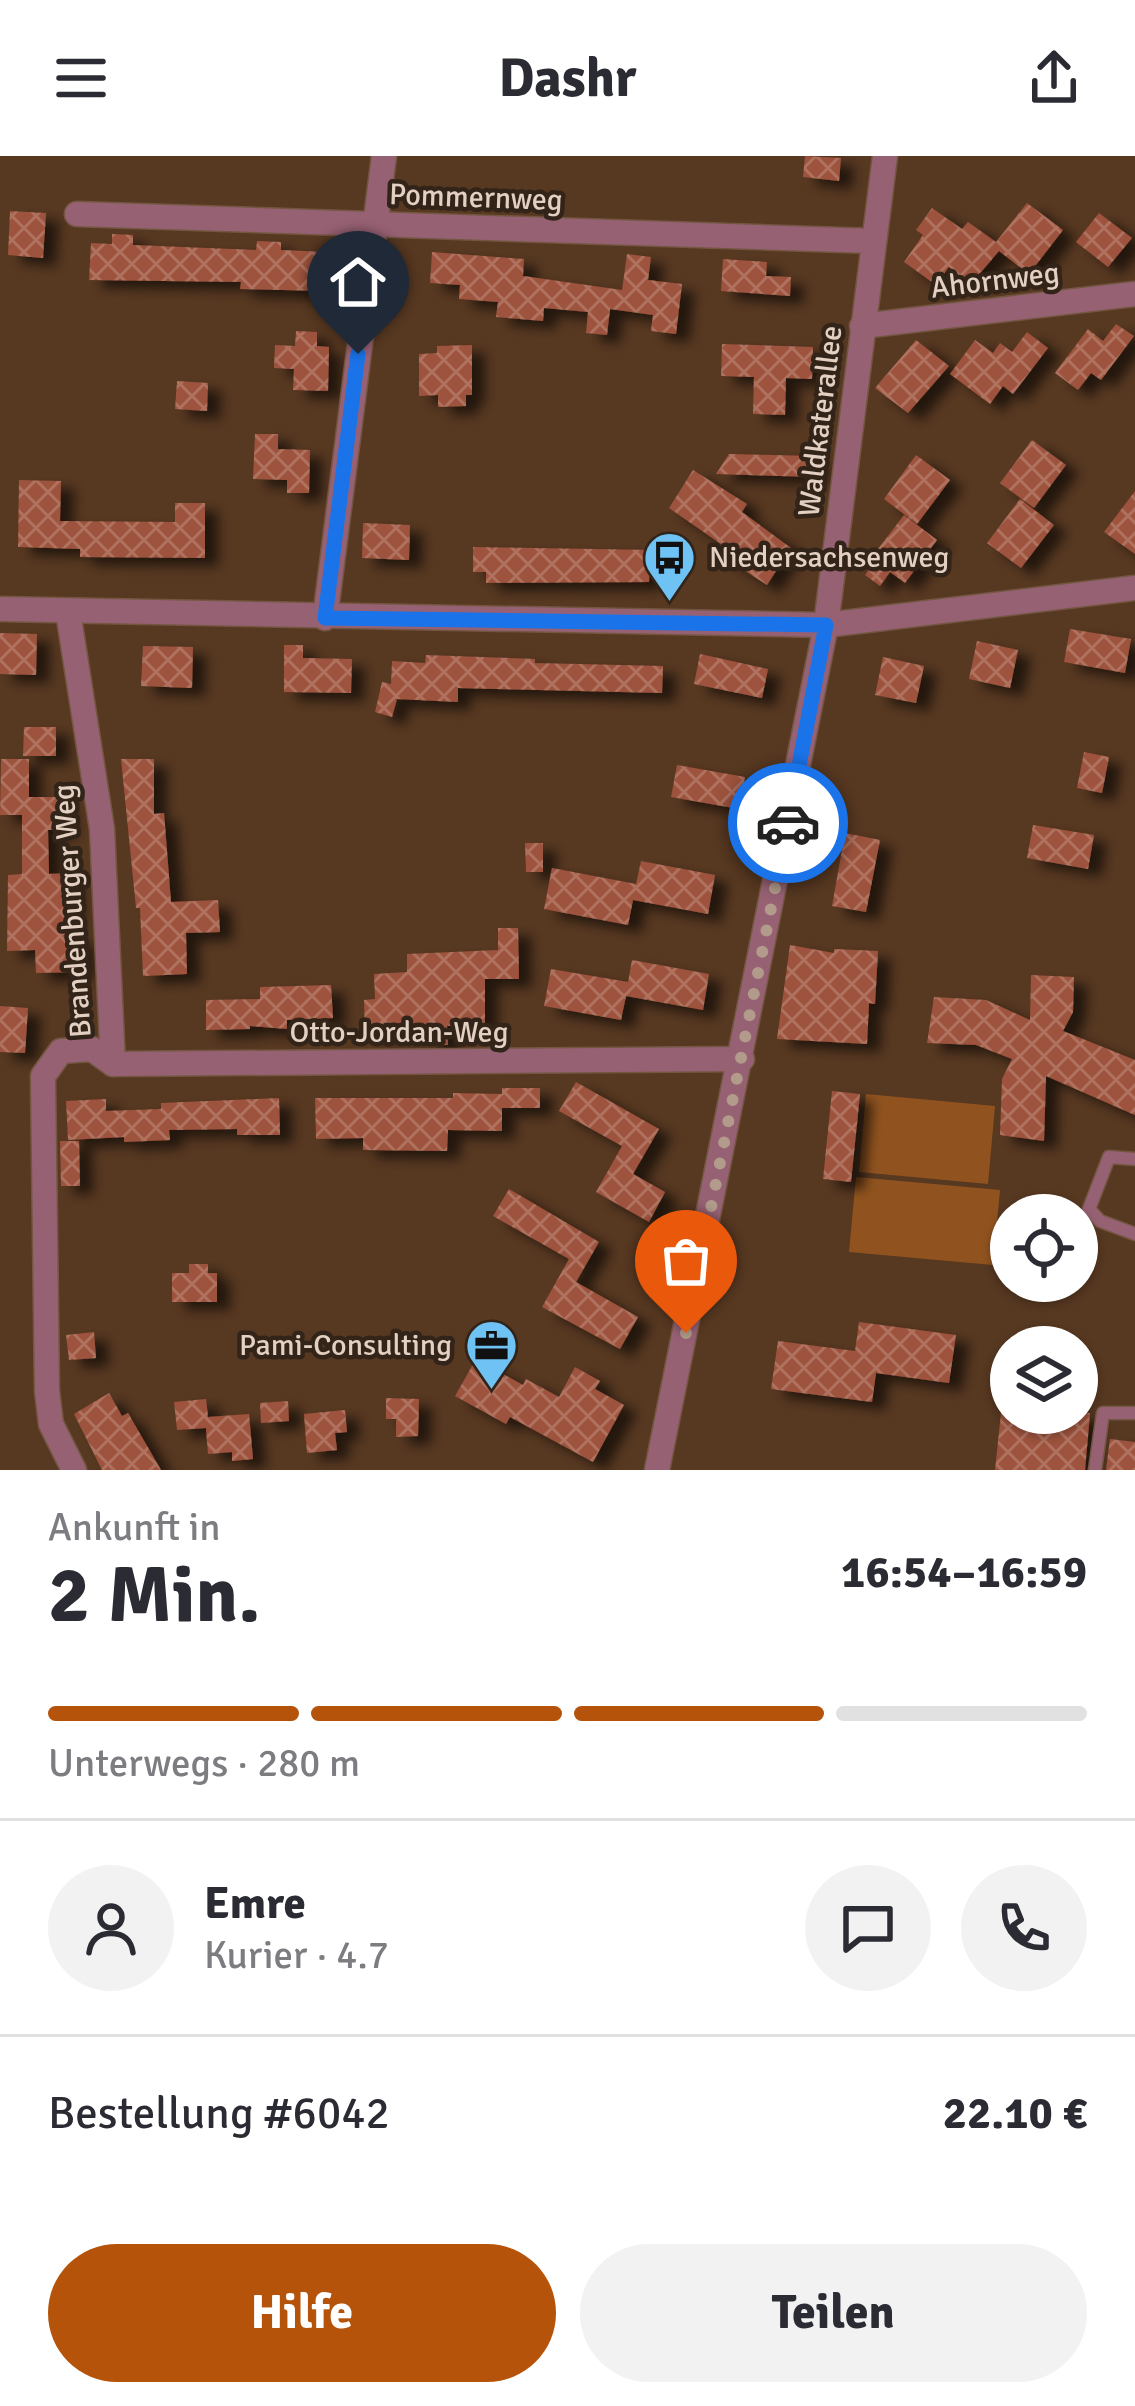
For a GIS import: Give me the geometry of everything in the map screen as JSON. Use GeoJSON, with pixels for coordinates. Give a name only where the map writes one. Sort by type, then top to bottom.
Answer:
{"type":"FeatureCollection","features":[{"type":"Feature","properties":{"kind":"street"},"geometry":{"type":"LineString","coordinates":[[325,618],[384,156]]}},
{"type":"Feature","properties":{"kind":"street","name":"Waldkaterallee"},"geometry":{"type":"LineString","coordinates":[[657,1470],[826,625],[885,156]]}},
{"type":"Feature","properties":{"kind":"street","name":"Pommernweg"},"geometry":{"type":"LineString","coordinates":[[76,214],[872,242]]}},
{"type":"Feature","properties":{"kind":"street","name":"Ahornweg"},"geometry":{"type":"LineString","coordinates":[[862,326],[1135,294]]}},
{"type":"Feature","properties":{"kind":"street"},"geometry":{"type":"LineString","coordinates":[[0,610],[826,625],[1135,588]]}},
{"type":"Feature","properties":{"kind":"street","name":"Brandenburger Weg"},"geometry":{"type":"LineString","coordinates":[[68,612],[102,829],[113,1064]]}},
{"type":"Feature","properties":{"kind":"street","name":"Otto-Jordan-Weg"},"geometry":{"type":"LineString","coordinates":[[74,1470],[51,1424],[47,1391],[43,1076],[61,1051],[92,1049],[113,1064],[742,1059]]}},
{"type":"Feature","properties":{"kind":"lane"},"geometry":{"type":"LineString","coordinates":[[1135,1159],[1109,1157],[1089,1209],[1100,1221],[1135,1234]]}},
{"type":"Feature","properties":{"kind":"lane"},"geometry":{"type":"LineString","coordinates":[[1096,1470],[1102,1413],[1135,1413]]}},
{"type":"Feature","properties":{"kind":"shaded area"},"geometry":{"type":"Polygon","coordinates":[[[866,1094],[995,1106],[988,1184],[859,1172],[866,1094]]]}},
{"type":"Feature","properties":{"kind":"shaded area"},"geometry":{"type":"Polygon","coordinates":[[[856,1177],[1000,1190],[990,1194],[990,1265],[849,1252],[856,1177]]]}},
{"type":"Feature","properties":{"kind":"building"},"geometry":{"type":"Polygon","coordinates":[[[805,156],[841,158],[839,181],[803,177],[805,156]]]}},
{"type":"Feature","properties":{"kind":"building"},"geometry":{"type":"Polygon","coordinates":[[[1027,203],[1063,230],[1029,274],[999,251],[970,285],[949,267],[936,285],[904,262],[923,235],[916,230],[932,208],[962,229],[968,222],[996,242],[1027,203]]]}},
{"type":"Feature","properties":{"kind":"building"},"geometry":{"type":"Polygon","coordinates":[[[10,211],[46,213],[43,258],[8,255],[10,211]]]}},
{"type":"Feature","properties":{"kind":"building"},"geometry":{"type":"Polygon","coordinates":[[[1099,213],[1132,238],[1108,267],[1076,242],[1099,213]]]}},
{"type":"Feature","properties":{"kind":"building"},"geometry":{"type":"Polygon","coordinates":[[[112,234],[133,235],[133,245],[256,250],[257,241],[281,242],[281,250],[326,252],[325,291],[240,289],[241,282],[89,280],[91,243],[112,244],[112,234]]]}},
{"type":"Feature","properties":{"kind":"building"},"geometry":{"type":"Polygon","coordinates":[[[432,252],[524,259],[523,276],[622,290],[627,254],[651,257],[648,280],[682,284],[676,334],[651,331],[653,315],[610,309],[607,335],[586,333],[588,312],[544,308],[543,321],[496,317],[498,302],[459,299],[460,285],[430,283],[432,252]]]}},
{"type":"Feature","properties":{"kind":"building"},"geometry":{"type":"Polygon","coordinates":[[[723,259],[767,262],[766,276],[791,277],[790,296],[721,291],[723,259]]]}},
{"type":"Feature","properties":{"kind":"building"},"geometry":{"type":"Polygon","coordinates":[[[1116,324],[1134,336],[1101,380],[1091,373],[1078,390],[1055,373],[1088,329],[1103,341],[1116,324]]]}},
{"type":"Feature","properties":{"kind":"building"},"geometry":{"type":"Polygon","coordinates":[[[296,331],[317,332],[317,346],[329,347],[328,391],[293,390],[294,369],[274,368],[275,345],[295,346],[296,331]]]}},
{"type":"Feature","properties":{"kind":"building"},"geometry":{"type":"Polygon","coordinates":[[[1027,332],[1048,348],[1013,394],[1003,386],[990,404],[950,374],[975,340],[993,353],[1000,343],[1012,352],[1027,332]]]}},
{"type":"Feature","properties":{"kind":"building"},"geometry":{"type":"Polygon","coordinates":[[[916,340],[949,366],[908,413],[875,388],[916,340]]]}},
{"type":"Feature","properties":{"kind":"building"},"geometry":{"type":"Polygon","coordinates":[[[722,344],[813,347],[812,379],[786,378],[785,415],[753,414],[754,377],[721,376],[722,344]]]}},
{"type":"Feature","properties":{"kind":"building"},"geometry":{"type":"Polygon","coordinates":[[[472,345],[472,395],[466,395],[466,406],[438,407],[438,395],[419,396],[419,354],[437,353],[437,346],[472,345]]]}},
{"type":"Feature","properties":{"kind":"building"},"geometry":{"type":"Polygon","coordinates":[[[177,381],[208,383],[207,411],[175,409],[177,381]]]}},
{"type":"Feature","properties":{"kind":"building"},"geometry":{"type":"Polygon","coordinates":[[[255,434],[278,434],[278,449],[310,450],[309,493],[287,493],[287,480],[253,479],[255,434]]]}},
{"type":"Feature","properties":{"kind":"building"},"geometry":{"type":"Polygon","coordinates":[[[1032,440],[1066,465],[1034,508],[1000,483],[1032,440]]]}},
{"type":"Feature","properties":{"kind":"building"},"geometry":{"type":"Polygon","coordinates":[[[729,454],[815,456],[814,477],[716,474],[729,454]]]}},
{"type":"Feature","properties":{"kind":"building"},"geometry":{"type":"Polygon","coordinates":[[[916,455],[950,480],[917,524],[884,499],[916,455]]]}},
{"type":"Feature","properties":{"kind":"building"},"geometry":{"type":"Polygon","coordinates":[[[693,470],[747,504],[742,512],[791,548],[767,585],[716,552],[721,544],[669,508],[693,470]]]}},
{"type":"Feature","properties":{"kind":"building"},"geometry":{"type":"Polygon","coordinates":[[[19,480],[61,481],[60,521],[175,522],[175,503],[205,503],[205,558],[80,557],[80,549],[18,547],[19,480]]]}},
{"type":"Feature","properties":{"kind":"building"},"geometry":{"type":"Polygon","coordinates":[[[1135,491],[1135,554],[1104,532],[1135,491]]]}},
{"type":"Feature","properties":{"kind":"building"},"geometry":{"type":"Polygon","coordinates":[[[1020,499],[1054,525],[1021,568],[987,543],[1020,499]]]}},
{"type":"Feature","properties":{"kind":"building"},"geometry":{"type":"Polygon","coordinates":[[[904,515],[937,540],[905,583],[890,572],[880,586],[865,575],[875,561],[871,558],[904,515]]]}},
{"type":"Feature","properties":{"kind":"building"},"geometry":{"type":"Polygon","coordinates":[[[363,523],[410,525],[409,560],[362,558],[363,523]]]}},
{"type":"Feature","properties":{"kind":"building"},"geometry":{"type":"Polygon","coordinates":[[[473,547],[651,550],[649,582],[486,583],[486,572],[473,572],[473,547]]]}},
{"type":"Feature","properties":{"kind":"building"},"geometry":{"type":"Polygon","coordinates":[[[1070,629],[1131,639],[1125,673],[1064,662],[1070,629]]]}},
{"type":"Feature","properties":{"kind":"building"},"geometry":{"type":"Polygon","coordinates":[[[0,633],[37,634],[36,675],[0,674],[0,633]]]}},
{"type":"Feature","properties":{"kind":"building"},"geometry":{"type":"Polygon","coordinates":[[[977,641],[1018,650],[1010,688],[969,679],[977,641]]]}},
{"type":"Feature","properties":{"kind":"building"},"geometry":{"type":"Polygon","coordinates":[[[284,645],[303,645],[303,658],[352,659],[351,693],[284,692],[284,645]]]}},
{"type":"Feature","properties":{"kind":"building"},"geometry":{"type":"Polygon","coordinates":[[[143,646],[193,647],[192,688],[141,686],[143,646]]]}},
{"type":"Feature","properties":{"kind":"building"},"geometry":{"type":"Polygon","coordinates":[[[700,654],[768,669],[762,698],[694,684],[700,654]]]}},
{"type":"Feature","properties":{"kind":"building"},"geometry":{"type":"Polygon","coordinates":[[[426,655],[663,666],[662,693],[458,688],[458,702],[397,699],[392,717],[375,712],[382,682],[391,684],[392,661],[425,663],[426,655]]]}},
{"type":"Feature","properties":{"kind":"building"},"geometry":{"type":"Polygon","coordinates":[[[883,657],[924,666],[916,703],[875,695],[883,657]]]}},
{"type":"Feature","properties":{"kind":"building"},"geometry":{"type":"Polygon","coordinates":[[[24,727],[56,727],[56,756],[23,756],[24,727]]]}},
{"type":"Feature","properties":{"kind":"building"},"geometry":{"type":"Polygon","coordinates":[[[1084,752],[1109,757],[1102,793],[1077,788],[1084,752]]]}},
{"type":"Feature","properties":{"kind":"building"},"geometry":{"type":"Polygon","coordinates":[[[1,759],[29,759],[29,797],[63,797],[64,830],[48,830],[49,874],[70,873],[71,938],[81,938],[81,972],[36,973],[35,950],[7,951],[8,875],[22,874],[22,815],[0,815],[1,759]]]}},
{"type":"Feature","properties":{"kind":"building"},"geometry":{"type":"Polygon","coordinates":[[[121,759],[154,759],[154,814],[164,813],[171,902],[218,900],[220,932],[186,933],[187,974],[143,976],[140,908],[136,908],[121,759]]]}},
{"type":"Feature","properties":{"kind":"building"},"geometry":{"type":"Polygon","coordinates":[[[677,765],[745,777],[739,809],[671,797],[677,765]]]}},
{"type":"Feature","properties":{"kind":"building"},"geometry":{"type":"Polygon","coordinates":[[[1033,825],[1094,835],[1088,869],[1027,858],[1033,825]]]}},
{"type":"Feature","properties":{"kind":"building"},"geometry":{"type":"Polygon","coordinates":[[[845,833],[880,840],[866,912],[832,906],[845,833]]]}},
{"type":"Feature","properties":{"kind":"building"},"geometry":{"type":"Polygon","coordinates":[[[525,843],[543,843],[543,872],[526,872],[525,843]]]}},
{"type":"Feature","properties":{"kind":"building"},"geometry":{"type":"Polygon","coordinates":[[[641,861],[715,875],[708,914],[633,900],[628,925],[544,909],[552,868],[636,884],[641,861]]]}},
{"type":"Feature","properties":{"kind":"building"},"geometry":{"type":"Polygon","coordinates":[[[498,928],[518,928],[519,979],[485,979],[485,1026],[447,1026],[448,1045],[428,1045],[428,1031],[365,1033],[364,1000],[375,999],[374,974],[407,972],[407,954],[498,950],[498,928]]]}},
{"type":"Feature","properties":{"kind":"building"},"geometry":{"type":"Polygon","coordinates":[[[790,945],[834,953],[834,949],[878,951],[867,1044],[777,1039],[790,945]]]}},
{"type":"Feature","properties":{"kind":"building"},"geometry":{"type":"Polygon","coordinates":[[[632,960],[709,974],[703,1010],[626,996],[621,1020],[544,1006],[551,969],[628,982],[632,960]]]}},
{"type":"Feature","properties":{"kind":"building"},"geometry":{"type":"Polygon","coordinates":[[[1031,975],[1074,977],[1073,1012],[1063,1031],[1135,1060],[1135,1115],[1046,1076],[1044,1141],[1000,1135],[1002,1079],[1012,1059],[976,1045],[927,1043],[934,997],[986,1000],[1030,1020],[1031,975]]]}},
{"type":"Feature","properties":{"kind":"building"},"geometry":{"type":"Polygon","coordinates":[[[331,985],[333,1018],[287,1020],[287,1029],[206,1030],[206,1000],[260,999],[260,987],[331,985]]]}},
{"type":"Feature","properties":{"kind":"building"},"geometry":{"type":"Polygon","coordinates":[[[0,1006],[28,1008],[25,1053],[0,1052],[0,1006]]]}},
{"type":"Feature","properties":{"kind":"building"},"geometry":{"type":"Polygon","coordinates":[[[576,1082],[659,1129],[633,1174],[665,1192],[649,1222],[596,1192],[622,1146],[559,1111],[576,1082]]]}},
{"type":"Feature","properties":{"kind":"building"},"geometry":{"type":"Polygon","coordinates":[[[502,1088],[540,1088],[540,1108],[502,1108],[502,1131],[448,1130],[447,1151],[363,1150],[363,1138],[316,1139],[315,1098],[453,1098],[453,1093],[502,1094],[502,1088]]]}},
{"type":"Feature","properties":{"kind":"building"},"geometry":{"type":"Polygon","coordinates":[[[832,1091],[860,1094],[851,1182],[823,1179],[832,1091]]]}},
{"type":"Feature","properties":{"kind":"building"},"geometry":{"type":"Polygon","coordinates":[[[279,1098],[280,1135],[237,1135],[237,1129],[169,1130],[170,1140],[68,1140],[66,1101],[106,1099],[106,1111],[161,1109],[161,1103],[279,1098]]]}},
{"type":"Feature","properties":{"kind":"building"},"geometry":{"type":"Polygon","coordinates":[[[60,1141],[79,1141],[80,1186],[61,1186],[60,1141]]]}},
{"type":"Feature","properties":{"kind":"building"},"geometry":{"type":"Polygon","coordinates":[[[509,1189],[599,1242],[576,1282],[638,1317],[620,1349],[542,1307],[569,1259],[493,1216],[509,1189]]]}},
{"type":"Feature","properties":{"kind":"building"},"geometry":{"type":"Polygon","coordinates":[[[189,1264],[208,1264],[208,1273],[217,1273],[217,1302],[172,1302],[172,1273],[189,1273],[189,1264]]]}},
{"type":"Feature","properties":{"kind":"building"},"geometry":{"type":"Polygon","coordinates":[[[859,1322],[956,1335],[949,1383],[876,1373],[872,1402],[771,1389],[778,1341],[855,1351],[859,1322]]]}},
{"type":"Feature","properties":{"kind":"building"},"geometry":{"type":"Polygon","coordinates":[[[94,1332],[96,1358],[69,1360],[66,1335],[94,1332]]]}},
{"type":"Feature","properties":{"kind":"building"},"geometry":{"type":"Polygon","coordinates":[[[476,1359],[523,1385],[526,1379],[559,1397],[575,1367],[600,1381],[595,1389],[624,1405],[593,1462],[510,1417],[506,1424],[455,1396],[476,1359]]]}},
{"type":"Feature","properties":{"kind":"building"},"geometry":{"type":"Polygon","coordinates":[[[109,1393],[122,1416],[128,1413],[161,1470],[102,1470],[74,1414],[109,1393]]]}},
{"type":"Feature","properties":{"kind":"building"},"geometry":{"type":"Polygon","coordinates":[[[386,1398],[419,1399],[418,1436],[396,1437],[396,1419],[386,1419],[386,1398]]]}},
{"type":"Feature","properties":{"kind":"building"},"geometry":{"type":"Polygon","coordinates":[[[206,1399],[208,1417],[249,1414],[253,1459],[232,1461],[232,1452],[208,1454],[206,1428],[177,1430],[174,1402],[206,1399]]]}},
{"type":"Feature","properties":{"kind":"building"},"geometry":{"type":"Polygon","coordinates":[[[288,1401],[289,1421],[261,1423],[260,1403],[288,1401]]]}},
{"type":"Feature","properties":{"kind":"building"},"geometry":{"type":"Polygon","coordinates":[[[345,1410],[347,1432],[335,1433],[337,1450],[307,1453],[304,1414],[345,1410]]]}},
{"type":"Feature","properties":{"kind":"building"},"geometry":{"type":"Polygon","coordinates":[[[999,1434],[1088,1434],[1085,1470],[995,1470],[999,1434]]]}},
{"type":"Feature","properties":{"kind":"building"},"geometry":{"type":"Polygon","coordinates":[[[1110,1439],[1135,1442],[1135,1470],[1106,1470],[1110,1439]]]}},
{"type":"Feature","properties":{"kind":"way so far"},"geometry":{"type":"LineString","coordinates":[[686,1333],[788,823]]}},
{"type":"Feature","properties":{"kind":"place","name":"Niedersachsenweg"},"geometry":{"type":"Point","coordinates":[670,603]}},
{"type":"Feature","properties":{"kind":"place","name":"Pami-Consulting"},"geometry":{"type":"Point","coordinates":[491,1391]}},
{"type":"Feature","properties":{"kind":"route"},"geometry":{"type":"LineString","coordinates":[[358,354],[325,618],[826,625],[788,823]]}}]}
